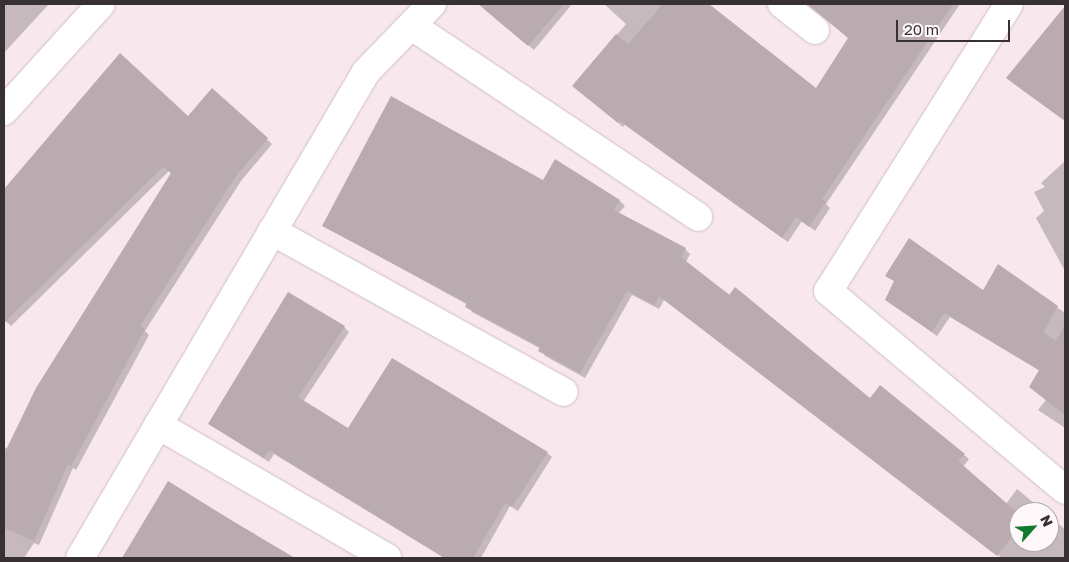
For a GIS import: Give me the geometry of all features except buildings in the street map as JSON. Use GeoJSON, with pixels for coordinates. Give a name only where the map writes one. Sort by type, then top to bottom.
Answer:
{"type":"FeatureCollection","features":[{"type":"Feature","properties":{"kind":"street"},"geometry":{"type":"LineString","coordinates":[[4,111],[101,4]]}},
{"type":"Feature","properties":{"kind":"street"},"geometry":{"type":"LineString","coordinates":[[80,558],[366,72],[432,4]]}},
{"type":"Feature","properties":{"kind":"street"},"geometry":{"type":"LineString","coordinates":[[782,4],[815,30]]}},
{"type":"Feature","properties":{"kind":"street"},"geometry":{"type":"LineString","coordinates":[[1009,4],[828,291],[1065,490]]}},
{"type":"Feature","properties":{"kind":"street"},"geometry":{"type":"LineString","coordinates":[[412,26],[698,217]]}},
{"type":"Feature","properties":{"kind":"street"},"geometry":{"type":"LineString","coordinates":[[272,230],[564,392]]}},
{"type":"Feature","properties":{"kind":"street"},"geometry":{"type":"LineString","coordinates":[[158,425],[387,558]]}}]}
